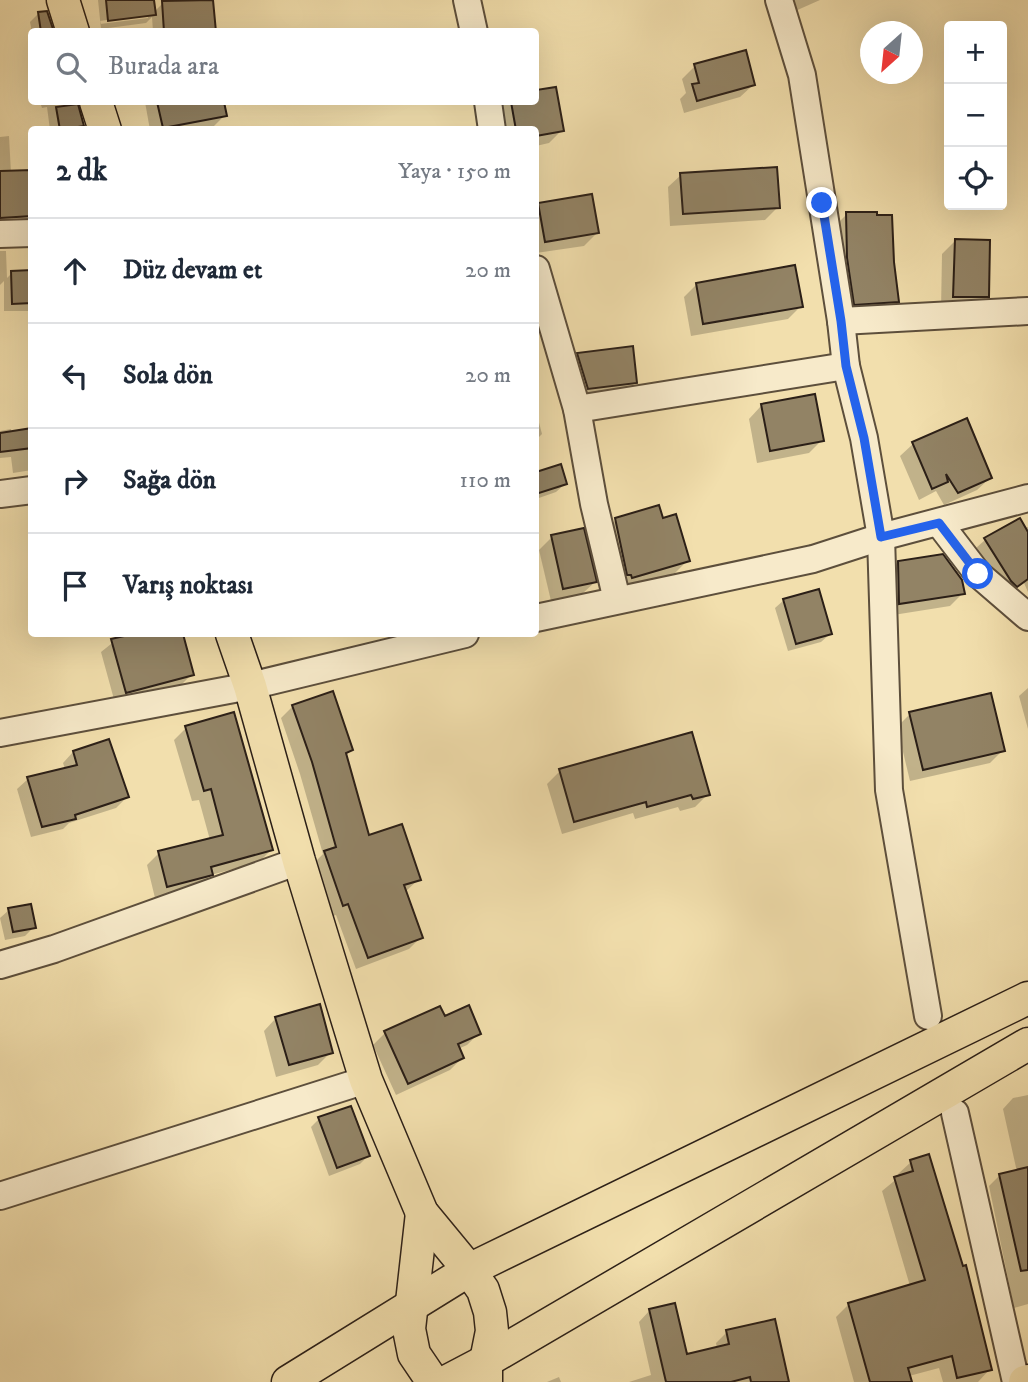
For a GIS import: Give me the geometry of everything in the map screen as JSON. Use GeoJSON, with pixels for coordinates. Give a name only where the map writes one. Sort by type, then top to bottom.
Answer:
{"type":"FeatureCollection","features":[{"type":"Feature","properties":{"kind":"main road"},"geometry":{"type":"LineString","coordinates":[[63,0],[73,28]]}},
{"type":"Feature","properties":{"kind":"main road"},"geometry":{"type":"LineString","coordinates":[[97,105],[105,126]]}},
{"type":"Feature","properties":{"kind":"main road"},"geometry":{"type":"LineString","coordinates":[[233,637],[250,686],[299,861],[366,1080],[422,1213],[483,1290],[490,1312],[491,1344],[486,1372]]}},
{"type":"Feature","properties":{"kind":"main road"},"geometry":{"type":"LineString","coordinates":[[288,1382],[469,1270],[1028,998]]}},
{"type":"Feature","properties":{"kind":"main road"},"geometry":{"type":"LineString","coordinates":[[446,1382],[486,1372],[1028,1044]]}},
{"type":"Feature","properties":{"kind":"main road"},"geometry":{"type":"LineString","coordinates":[[422,1213],[409,1329],[420,1366],[433,1382]]}},
{"type":"Feature","properties":{"kind":"street"},"geometry":{"type":"LineString","coordinates":[[467,0],[473,28]]}},
{"type":"Feature","properties":{"kind":"street"},"geometry":{"type":"LineString","coordinates":[[779,0],[802,75],[846,366],[864,438],[881,537],[889,790],[928,1016]]}},
{"type":"Feature","properties":{"kind":"street"},"geometry":{"type":"LineString","coordinates":[[488,105],[491,126]]}},
{"type":"Feature","properties":{"kind":"street"},"geometry":{"type":"LineString","coordinates":[[0,233],[28,233]]}},
{"type":"Feature","properties":{"kind":"street"},"geometry":{"type":"LineString","coordinates":[[540,298],[577,409],[594,504],[617,600]]}},
{"type":"Feature","properties":{"kind":"street"},"geometry":{"type":"LineString","coordinates":[[841,321],[1028,311]]}},
{"type":"Feature","properties":{"kind":"street"},"geometry":{"type":"LineString","coordinates":[[577,409],[846,366]]}},
{"type":"Feature","properties":{"kind":"street"},"geometry":{"type":"LineString","coordinates":[[0,494],[28,490]]}},
{"type":"Feature","properties":{"kind":"street"},"geometry":{"type":"LineString","coordinates":[[539,617],[813,559],[881,537],[1028,498]]}},
{"type":"Feature","properties":{"kind":"street"},"geometry":{"type":"LineString","coordinates":[[939,523],[978,574],[1028,617]]}},
{"type":"Feature","properties":{"kind":"street"},"geometry":{"type":"LineString","coordinates":[[0,733],[250,686],[453,637]]}},
{"type":"Feature","properties":{"kind":"street"},"geometry":{"type":"LineString","coordinates":[[0,965],[54,949],[299,861]]}},
{"type":"Feature","properties":{"kind":"street"},"geometry":{"type":"LineString","coordinates":[[0,1196],[366,1080]]}},
{"type":"Feature","properties":{"kind":"street"},"geometry":{"type":"LineString","coordinates":[[955,1113],[1016,1382]]}},
{"type":"Feature","properties":{"kind":"building"},"geometry":{"type":"Polygon","coordinates":[[[106,0],[154,0],[156,15],[108,21],[106,0]]]}},
{"type":"Feature","properties":{"kind":"building"},"geometry":{"type":"Polygon","coordinates":[[[213,0],[216,28],[164,28],[162,1],[213,0]]]}},
{"type":"Feature","properties":{"kind":"building"},"geometry":{"type":"Polygon","coordinates":[[[47,11],[53,28],[40,28],[38,12],[47,11]]]}},
{"type":"Feature","properties":{"kind":"building"},"geometry":{"type":"Polygon","coordinates":[[[746,50],[755,85],[697,101],[692,84],[699,83],[694,64],[746,50]]]}},
{"type":"Feature","properties":{"kind":"building"},"geometry":{"type":"Polygon","coordinates":[[[556,87],[564,131],[539,135],[539,126],[515,126],[512,105],[539,105],[539,90],[556,87]]]}},
{"type":"Feature","properties":{"kind":"building"},"geometry":{"type":"Polygon","coordinates":[[[78,105],[84,126],[59,126],[56,107],[78,105]]]}},
{"type":"Feature","properties":{"kind":"building"},"geometry":{"type":"Polygon","coordinates":[[[158,105],[225,105],[227,116],[163,126],[158,105]]]}},
{"type":"Feature","properties":{"kind":"building"},"geometry":{"type":"Polygon","coordinates":[[[777,167],[780,208],[683,214],[680,173],[777,167]]]}},
{"type":"Feature","properties":{"kind":"building"},"geometry":{"type":"Polygon","coordinates":[[[28,170],[28,216],[0,218],[0,171],[28,170]]]}},
{"type":"Feature","properties":{"kind":"building"},"geometry":{"type":"Polygon","coordinates":[[[592,194],[599,233],[545,242],[539,203],[592,194]]]}},
{"type":"Feature","properties":{"kind":"building"},"geometry":{"type":"Polygon","coordinates":[[[846,212],[892,215],[899,302],[854,305],[847,258],[846,212]]]}},
{"type":"Feature","properties":{"kind":"building"},"geometry":{"type":"Polygon","coordinates":[[[955,239],[990,240],[989,297],[953,297],[955,239]]]}},
{"type":"Feature","properties":{"kind":"building"},"geometry":{"type":"Polygon","coordinates":[[[795,265],[803,307],[703,324],[696,283],[795,265]]]}},
{"type":"Feature","properties":{"kind":"building"},"geometry":{"type":"Polygon","coordinates":[[[28,270],[28,303],[12,304],[11,271],[28,270]]]}},
{"type":"Feature","properties":{"kind":"building"},"geometry":{"type":"Polygon","coordinates":[[[633,346],[637,383],[588,389],[577,353],[633,346]]]}},
{"type":"Feature","properties":{"kind":"building"},"geometry":{"type":"Polygon","coordinates":[[[815,394],[824,441],[770,451],[761,404],[815,394]]]}},
{"type":"Feature","properties":{"kind":"building"},"geometry":{"type":"Polygon","coordinates":[[[967,418],[992,478],[958,493],[946,474],[948,482],[932,489],[912,442],[967,418]]]}},
{"type":"Feature","properties":{"kind":"building"},"geometry":{"type":"Polygon","coordinates":[[[28,429],[28,448],[0,452],[0,433],[28,429]]]}},
{"type":"Feature","properties":{"kind":"building"},"geometry":{"type":"Polygon","coordinates":[[[561,464],[567,484],[539,493],[539,471],[561,464]]]}},
{"type":"Feature","properties":{"kind":"building"},"geometry":{"type":"Polygon","coordinates":[[[659,505],[663,518],[676,514],[690,561],[632,578],[627,575],[615,518],[659,505]]]}},
{"type":"Feature","properties":{"kind":"building"},"geometry":{"type":"Polygon","coordinates":[[[1020,518],[1028,532],[1028,579],[1017,587],[984,538],[1020,518]]]}},
{"type":"Feature","properties":{"kind":"building"},"geometry":{"type":"Polygon","coordinates":[[[584,528],[597,582],[563,589],[551,535],[584,528]]]}},
{"type":"Feature","properties":{"kind":"building"},"geometry":{"type":"Polygon","coordinates":[[[943,554],[962,580],[965,594],[899,604],[898,561],[943,554]]]}},
{"type":"Feature","properties":{"kind":"building"},"geometry":{"type":"Polygon","coordinates":[[[819,589],[832,634],[796,644],[783,599],[819,589]]]}},
{"type":"Feature","properties":{"kind":"building"},"geometry":{"type":"Polygon","coordinates":[[[184,637],[194,675],[126,693],[111,639],[184,637]]]}},
{"type":"Feature","properties":{"kind":"building"},"geometry":{"type":"Polygon","coordinates":[[[333,691],[353,750],[346,753],[369,835],[402,824],[421,880],[404,885],[423,938],[368,958],[348,904],[343,906],[324,851],[336,847],[312,762],[292,705],[333,691]]]}},
{"type":"Feature","properties":{"kind":"building"},"geometry":{"type":"Polygon","coordinates":[[[991,693],[1005,751],[923,770],[909,712],[991,693]]]}},
{"type":"Feature","properties":{"kind":"building"},"geometry":{"type":"Polygon","coordinates":[[[234,712],[273,850],[211,867],[213,875],[167,887],[158,851],[223,835],[211,789],[204,791],[185,726],[234,712]]]}},
{"type":"Feature","properties":{"kind":"building"},"geometry":{"type":"Polygon","coordinates":[[[692,732],[710,795],[693,799],[691,795],[647,807],[646,802],[574,822],[559,769],[692,732]]]}},
{"type":"Feature","properties":{"kind":"building"},"geometry":{"type":"Polygon","coordinates":[[[109,739],[129,797],[75,815],[76,819],[42,827],[27,777],[77,765],[73,751],[109,739]]]}},
{"type":"Feature","properties":{"kind":"building"},"geometry":{"type":"Polygon","coordinates":[[[31,904],[36,928],[13,932],[8,908],[31,904]]]}},
{"type":"Feature","properties":{"kind":"building"},"geometry":{"type":"Polygon","coordinates":[[[320,1004],[333,1053],[289,1065],[275,1017],[320,1004]]]}},
{"type":"Feature","properties":{"kind":"building"},"geometry":{"type":"Polygon","coordinates":[[[469,1005],[481,1034],[458,1044],[464,1058],[408,1084],[384,1031],[440,1006],[445,1016],[469,1005]]]}},
{"type":"Feature","properties":{"kind":"building"},"geometry":{"type":"Polygon","coordinates":[[[351,1106],[370,1156],[337,1168],[318,1117],[351,1106]]]}},
{"type":"Feature","properties":{"kind":"building"},"geometry":{"type":"Polygon","coordinates":[[[929,1154],[963,1266],[966,1265],[992,1370],[957,1378],[952,1356],[908,1368],[912,1382],[870,1382],[848,1303],[925,1280],[894,1177],[913,1171],[910,1160],[929,1154]]]}},
{"type":"Feature","properties":{"kind":"building"},"geometry":{"type":"Polygon","coordinates":[[[1028,1167],[1028,1270],[1021,1271],[999,1174],[1028,1167]]]}},
{"type":"Feature","properties":{"kind":"building"},"geometry":{"type":"Polygon","coordinates":[[[675,1303],[687,1354],[729,1344],[726,1330],[775,1319],[789,1382],[751,1382],[750,1377],[731,1382],[666,1382],[649,1309],[675,1303]]]}},
{"type":"Feature","properties":{"kind":"route"},"geometry":{"type":"LineString","coordinates":[[822,203],[846,366],[864,438],[881,537],[939,523],[978,574]]}}]}
